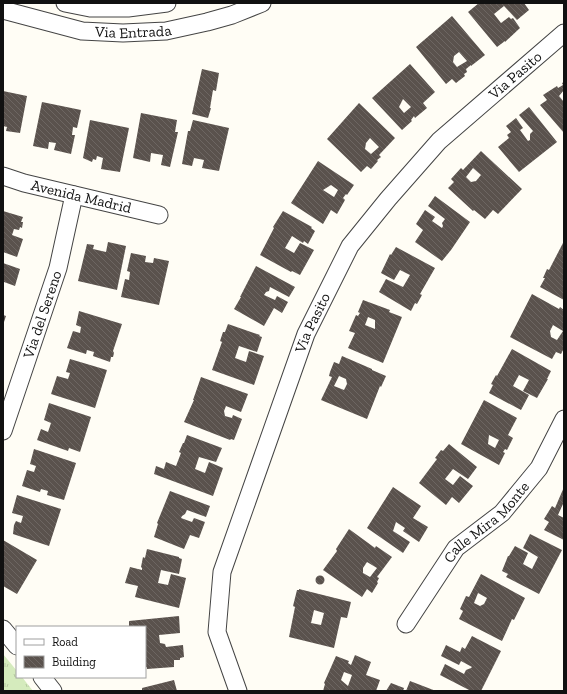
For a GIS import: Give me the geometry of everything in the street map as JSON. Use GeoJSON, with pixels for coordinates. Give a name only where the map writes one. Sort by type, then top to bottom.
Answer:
{"type":"FeatureCollection","features":[{"type":"Feature","properties":{"kind":"street","name":"Via Entrada"},"geometry":{"type":"LineString","coordinates":[[65,3],[90,8],[128,8],[167,3]]}},
{"type":"Feature","properties":{"kind":"street","name":"Via Entrada"},"geometry":{"type":"LineString","coordinates":[[3,10],[82,30],[123,34],[166,31],[207,22],[262,3]]}},
{"type":"Feature","properties":{"kind":"street","name":"Via Pasito"},"geometry":{"type":"LineString","coordinates":[[238,691],[216,632],[222,572],[306,334],[350,246],[388,198],[439,141],[564,33]]}},
{"type":"Feature","properties":{"kind":"street","name":"Avenida Madrid"},"geometry":{"type":"LineString","coordinates":[[3,176],[74,195],[159,215]]}},
{"type":"Feature","properties":{"kind":"street","name":"Via del Sereno"},"geometry":{"type":"LineString","coordinates":[[3,431],[58,268],[74,195]]}},
{"type":"Feature","properties":{"kind":"street","name":"Calle Mira Monte"},"geometry":{"type":"LineString","coordinates":[[406,624],[456,548],[502,513],[539,468],[564,418]]}},
{"type":"Feature","properties":{"kind":"street"},"geometry":{"type":"LineString","coordinates":[[3,629],[16,645]]}},
{"type":"Feature","properties":{"kind":"street"},"geometry":{"type":"LineString","coordinates":[[43,678],[53,691]]}},
{"type":"Feature","properties":{"kind":"green space"},"geometry":{"type":"Polygon","coordinates":[[[3,654],[16,670],[16,678],[23,678],[33,691],[3,691],[3,654]]]}},
{"type":"Feature","properties":{"kind":"building"},"geometry":{"type":"Polygon","coordinates":[[[479,3],[524,3],[529,10],[517,20],[504,6],[494,14],[501,23],[509,17],[511,19],[513,18],[520,28],[505,42],[497,47],[468,12],[479,3]]]}},
{"type":"Feature","properties":{"kind":"building"},"geometry":{"type":"Polygon","coordinates":[[[452,16],[485,55],[466,69],[467,72],[464,74],[465,76],[456,83],[452,79],[446,84],[416,47],[452,16]],[[459,52],[454,56],[453,62],[457,67],[467,61],[459,52]]]}},
{"type":"Feature","properties":{"kind":"building"},"geometry":{"type":"Polygon","coordinates":[[[410,64],[435,92],[423,103],[427,108],[415,118],[414,116],[411,120],[412,121],[402,130],[372,98],[410,64]],[[403,99],[399,107],[404,113],[411,107],[403,99]]]}},
{"type":"Feature","properties":{"kind":"building"},"geometry":{"type":"Polygon","coordinates":[[[202,69],[219,73],[216,91],[213,90],[208,118],[192,114],[202,69]]]}},
{"type":"Feature","properties":{"kind":"building"},"geometry":{"type":"Polygon","coordinates":[[[564,82],[564,90],[559,96],[564,102],[564,133],[540,105],[547,100],[543,95],[557,86],[558,88],[563,85],[562,83],[564,82]]]}},
{"type":"Feature","properties":{"kind":"building"},"geometry":{"type":"Polygon","coordinates":[[[3,91],[27,96],[20,133],[6,131],[7,127],[3,126],[3,91]]]}},
{"type":"Feature","properties":{"kind":"building"},"geometry":{"type":"Polygon","coordinates":[[[42,102],[81,110],[77,128],[73,127],[72,135],[75,135],[71,154],[54,150],[56,143],[49,142],[48,149],[33,146],[42,102]]]}},
{"type":"Feature","properties":{"kind":"building"},"geometry":{"type":"Polygon","coordinates":[[[359,103],[395,138],[379,155],[381,157],[371,169],[367,166],[361,172],[327,139],[359,103]],[[370,138],[366,143],[365,149],[371,154],[379,147],[370,138]]]}},
{"type":"Feature","properties":{"kind":"building"},"geometry":{"type":"Polygon","coordinates":[[[529,107],[557,142],[519,172],[498,147],[509,138],[507,135],[511,132],[506,126],[516,118],[523,128],[520,130],[528,141],[530,140],[530,134],[533,131],[519,115],[529,107]]]}},
{"type":"Feature","properties":{"kind":"building"},"geometry":{"type":"Polygon","coordinates":[[[141,113],[177,120],[175,132],[178,132],[170,167],[161,165],[163,155],[151,153],[150,162],[133,158],[141,113]]]}},
{"type":"Feature","properties":{"kind":"building"},"geometry":{"type":"Polygon","coordinates":[[[90,120],[129,128],[120,172],[101,169],[103,158],[97,156],[96,160],[93,159],[92,162],[83,158],[90,120]]]}},
{"type":"Feature","properties":{"kind":"building"},"geometry":{"type":"Polygon","coordinates":[[[193,120],[229,128],[219,171],[202,168],[204,160],[194,158],[192,166],[182,164],[188,131],[190,131],[193,120]]]}},
{"type":"Feature","properties":{"kind":"building"},"geometry":{"type":"Polygon","coordinates":[[[481,151],[522,189],[498,214],[493,210],[485,219],[474,210],[473,211],[448,188],[454,182],[451,179],[461,168],[463,170],[481,151]],[[473,168],[466,177],[471,182],[476,181],[481,175],[473,168]]]}},
{"type":"Feature","properties":{"kind":"building"},"geometry":{"type":"Polygon","coordinates":[[[318,161],[354,185],[343,198],[345,200],[337,214],[331,210],[323,224],[291,203],[318,161]],[[331,185],[323,190],[334,197],[338,190],[331,185]]]}},
{"type":"Feature","properties":{"kind":"building"},"geometry":{"type":"Polygon","coordinates":[[[435,196],[470,222],[442,261],[415,242],[423,230],[416,224],[425,210],[435,217],[432,221],[442,228],[443,226],[442,223],[445,219],[428,206],[435,196]]]}},
{"type":"Feature","properties":{"kind":"building"},"geometry":{"type":"Polygon","coordinates":[[[3,211],[23,217],[21,222],[23,222],[22,228],[20,227],[19,230],[14,229],[12,235],[23,239],[17,257],[3,252],[3,211]]]}},
{"type":"Feature","properties":{"kind":"building"},"geometry":{"type":"Polygon","coordinates":[[[283,211],[312,227],[311,228],[315,231],[308,244],[304,241],[303,243],[292,236],[285,248],[294,253],[300,243],[314,250],[300,275],[292,271],[291,272],[260,255],[274,228],[273,227],[283,211]]]}},
{"type":"Feature","properties":{"kind":"building"},"geometry":{"type":"Polygon","coordinates":[[[564,241],[564,300],[540,287],[545,278],[543,278],[547,269],[549,270],[564,241]]]}},
{"type":"Feature","properties":{"kind":"building"},"geometry":{"type":"Polygon","coordinates":[[[108,242],[126,246],[117,290],[78,281],[87,244],[94,245],[93,249],[106,252],[108,242]]]}},
{"type":"Feature","properties":{"kind":"building"},"geometry":{"type":"Polygon","coordinates":[[[396,247],[435,268],[420,294],[422,295],[417,304],[415,303],[411,311],[379,292],[386,279],[403,287],[410,275],[400,270],[394,280],[381,273],[390,254],[391,255],[396,247]]]}},
{"type":"Feature","properties":{"kind":"building"},"geometry":{"type":"Polygon","coordinates":[[[131,253],[146,256],[145,262],[153,263],[154,258],[169,261],[159,305],[121,297],[125,279],[129,280],[130,272],[127,271],[131,253]]]}},
{"type":"Feature","properties":{"kind":"building"},"geometry":{"type":"Polygon","coordinates":[[[3,263],[20,269],[15,286],[4,282],[3,285],[3,263]]]}},
{"type":"Feature","properties":{"kind":"building"},"geometry":{"type":"Polygon","coordinates":[[[256,266],[295,287],[289,297],[270,287],[269,291],[266,292],[264,295],[275,300],[277,296],[288,302],[282,313],[274,308],[264,326],[234,309],[256,266]]]}},
{"type":"Feature","properties":{"kind":"building"},"geometry":{"type":"Polygon","coordinates":[[[532,294],[559,309],[560,307],[564,310],[564,348],[561,354],[556,352],[552,359],[510,337],[532,294]],[[553,325],[550,331],[551,337],[557,340],[563,331],[553,325]]]}},
{"type":"Feature","properties":{"kind":"building"},"geometry":{"type":"Polygon","coordinates":[[[363,300],[390,310],[389,312],[402,317],[383,363],[348,348],[355,333],[349,331],[356,315],[358,316],[360,313],[358,312],[363,300]],[[368,317],[365,325],[375,329],[375,320],[368,317]]]}},
{"type":"Feature","properties":{"kind":"building"},"geometry":{"type":"Polygon","coordinates":[[[79,311],[122,324],[113,351],[113,357],[111,357],[110,362],[93,356],[94,352],[87,350],[86,354],[67,348],[73,331],[80,333],[81,327],[76,325],[79,311]]]}},
{"type":"Feature","properties":{"kind":"building"},"geometry":{"type":"Polygon","coordinates":[[[3,315],[6,316],[3,325],[3,315]]]}},
{"type":"Feature","properties":{"kind":"building"},"geometry":{"type":"Polygon","coordinates":[[[228,324],[262,337],[257,352],[239,346],[235,358],[246,362],[249,351],[264,356],[254,385],[212,370],[222,342],[220,341],[223,332],[225,332],[228,324]]]}},
{"type":"Feature","properties":{"kind":"building"},"geometry":{"type":"Polygon","coordinates":[[[512,349],[551,371],[537,398],[523,391],[529,380],[519,375],[513,386],[529,395],[521,410],[489,393],[493,385],[491,384],[512,349]]]}},
{"type":"Feature","properties":{"kind":"building"},"geometry":{"type":"Polygon","coordinates":[[[342,356],[386,376],[381,387],[380,386],[367,419],[321,400],[332,377],[329,376],[334,362],[339,364],[342,356]],[[339,376],[334,386],[344,390],[347,384],[346,379],[339,376]]]}},
{"type":"Feature","properties":{"kind":"building"},"geometry":{"type":"Polygon","coordinates":[[[70,359],[107,370],[95,408],[51,394],[57,376],[68,379],[70,373],[66,372],[70,359]]]}},
{"type":"Feature","properties":{"kind":"building"},"geometry":{"type":"Polygon","coordinates":[[[201,377],[248,394],[241,412],[226,406],[224,411],[225,416],[232,418],[233,415],[242,419],[234,440],[230,440],[184,422],[194,400],[201,377]]]}},
{"type":"Feature","properties":{"kind":"building"},"geometry":{"type":"Polygon","coordinates":[[[484,400],[517,418],[508,435],[513,438],[507,450],[505,449],[503,452],[505,453],[499,465],[461,444],[484,400]],[[489,435],[488,444],[495,448],[499,440],[489,435]]]}},
{"type":"Feature","properties":{"kind":"building"},"geometry":{"type":"Polygon","coordinates":[[[49,403],[91,417],[80,452],[69,448],[68,451],[37,440],[41,429],[48,432],[51,423],[44,420],[49,403]]]}},
{"type":"Feature","properties":{"kind":"building"},"geometry":{"type":"Polygon","coordinates":[[[187,435],[222,448],[216,462],[199,457],[195,469],[205,473],[209,462],[223,468],[213,496],[154,474],[156,466],[164,469],[166,462],[176,466],[181,453],[179,452],[187,435]]]}},
{"type":"Feature","properties":{"kind":"building"},"geometry":{"type":"Polygon","coordinates":[[[449,444],[477,467],[468,479],[453,469],[445,479],[453,485],[460,476],[473,486],[459,503],[452,497],[446,505],[419,483],[437,459],[435,458],[441,450],[443,451],[449,444]]]}},
{"type":"Feature","properties":{"kind":"building"},"geometry":{"type":"Polygon","coordinates":[[[34,449],[76,463],[64,500],[47,495],[48,491],[41,489],[40,492],[22,486],[27,470],[34,472],[36,466],[30,464],[34,449]]]}},
{"type":"Feature","properties":{"kind":"building"},"geometry":{"type":"Polygon","coordinates":[[[393,487],[421,506],[413,518],[428,527],[419,542],[403,531],[405,528],[396,522],[393,531],[410,542],[403,553],[367,528],[393,487]]]}},
{"type":"Feature","properties":{"kind":"building"},"geometry":{"type":"Polygon","coordinates":[[[564,487],[564,505],[563,504],[558,515],[564,518],[564,540],[544,530],[549,522],[544,519],[552,506],[555,508],[564,487]]]}},
{"type":"Feature","properties":{"kind":"building"},"geometry":{"type":"Polygon","coordinates":[[[170,491],[210,506],[206,517],[187,510],[182,516],[181,518],[192,522],[194,518],[205,522],[199,538],[190,535],[184,549],[154,537],[157,523],[170,491]]]}},
{"type":"Feature","properties":{"kind":"building"},"geometry":{"type":"Polygon","coordinates":[[[17,495],[61,509],[49,546],[13,534],[16,521],[21,523],[23,516],[12,513],[17,495]]]}},
{"type":"Feature","properties":{"kind":"building"},"geometry":{"type":"Polygon","coordinates":[[[349,529],[375,548],[376,546],[392,557],[377,577],[379,578],[378,583],[372,593],[367,589],[362,597],[323,570],[337,551],[336,549],[349,529]],[[367,562],[363,568],[363,573],[370,577],[377,568],[367,562]]]}},
{"type":"Feature","properties":{"kind":"building"},"geometry":{"type":"Polygon","coordinates":[[[530,534],[562,550],[539,594],[506,577],[508,574],[502,571],[508,556],[515,546],[528,553],[523,564],[532,569],[538,557],[523,548],[530,534]]]}},
{"type":"Feature","properties":{"kind":"building"},"geometry":{"type":"Polygon","coordinates":[[[3,540],[37,560],[17,594],[3,586],[3,540]]]}},
{"type":"Feature","properties":{"kind":"building"},"geometry":{"type":"Polygon","coordinates":[[[147,549],[182,559],[179,574],[161,570],[158,583],[168,585],[171,574],[186,578],[179,608],[135,597],[138,586],[125,583],[130,567],[142,570],[141,567],[143,557],[145,558],[147,549]]]}},
{"type":"Feature","properties":{"kind":"building"},"geometry":{"type":"Polygon","coordinates":[[[481,574],[525,598],[514,620],[512,619],[502,641],[459,619],[463,611],[460,609],[466,596],[469,597],[481,574]],[[478,593],[474,603],[480,606],[484,604],[487,598],[478,593]]]}},
{"type":"Feature","properties":{"kind":"building"},"geometry":{"type":"Polygon","coordinates":[[[320,575],[325,580],[320,585],[315,580],[320,575]]]}},
{"type":"Feature","properties":{"kind":"building"},"geometry":{"type":"Polygon","coordinates":[[[297,590],[351,602],[347,618],[341,617],[334,648],[289,637],[295,607],[293,606],[297,590]],[[314,610],[311,623],[321,625],[324,613],[314,610]]]}},
{"type":"Feature","properties":{"kind":"building"},"geometry":{"type":"Polygon","coordinates":[[[179,616],[180,633],[159,635],[160,643],[165,644],[166,647],[183,645],[184,657],[180,658],[180,660],[174,660],[174,667],[147,669],[146,626],[129,626],[129,621],[179,616]]]}},
{"type":"Feature","properties":{"kind":"building"},"geometry":{"type":"Polygon","coordinates":[[[472,636],[501,651],[481,691],[471,691],[440,675],[445,664],[464,674],[466,670],[472,667],[461,661],[459,665],[441,656],[446,645],[460,652],[462,647],[465,649],[472,636]]]}},
{"type":"Feature","properties":{"kind":"building"},"geometry":{"type":"Polygon","coordinates":[[[355,655],[371,662],[366,675],[380,680],[376,691],[323,691],[324,683],[336,656],[349,661],[348,663],[351,665],[355,655]],[[344,672],[341,680],[348,686],[352,675],[344,672]]]}},
{"type":"Feature","properties":{"kind":"building"},"geometry":{"type":"Polygon","coordinates":[[[174,680],[177,691],[142,691],[142,688],[174,680]]]}},
{"type":"Feature","properties":{"kind":"building"},"geometry":{"type":"Polygon","coordinates":[[[410,681],[436,691],[406,691],[410,681]]]}},
{"type":"Feature","properties":{"kind":"building"},"geometry":{"type":"Polygon","coordinates":[[[391,683],[404,688],[403,691],[386,691],[391,683]]]}}]}
